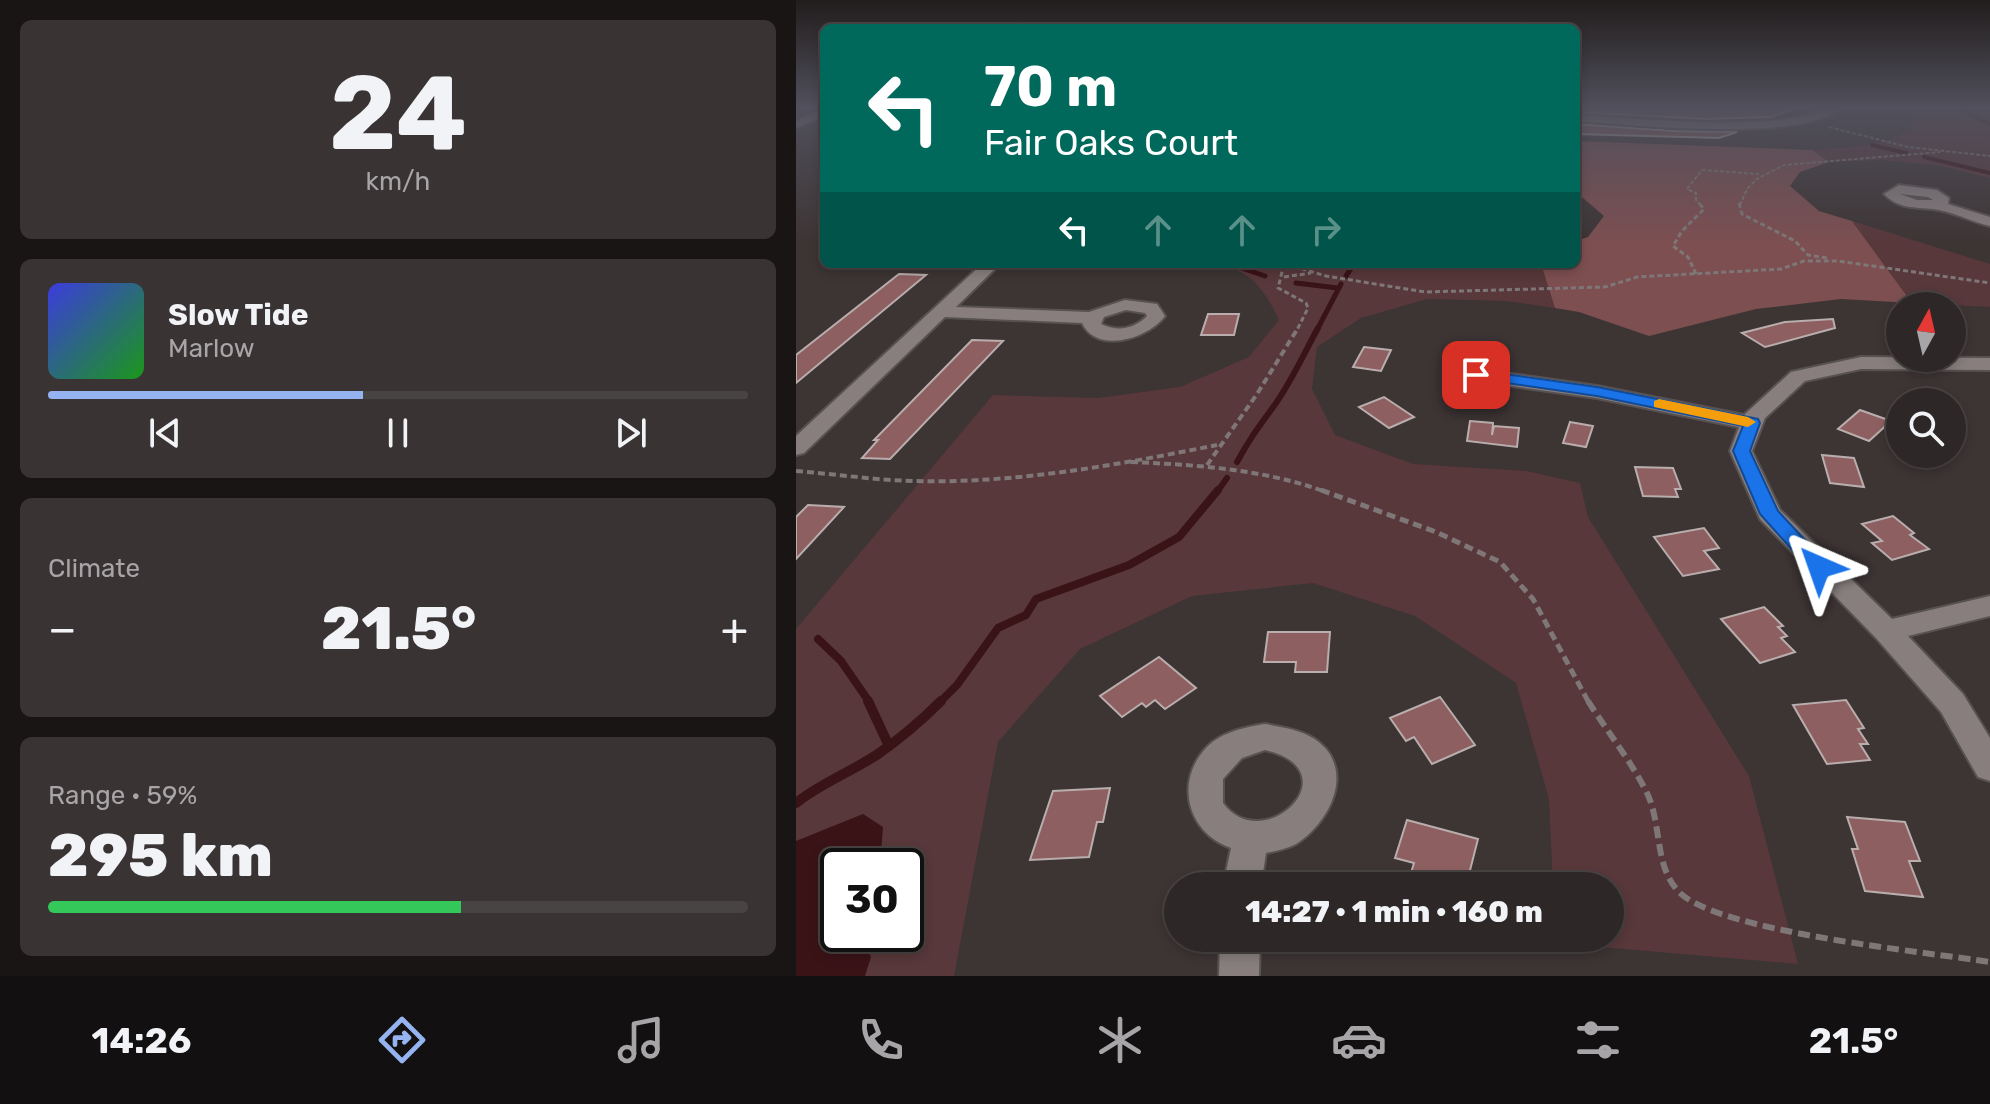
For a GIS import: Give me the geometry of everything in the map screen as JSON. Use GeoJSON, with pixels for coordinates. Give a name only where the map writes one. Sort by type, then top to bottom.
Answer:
{"type":"FeatureCollection","features":[{"type":"Feature","properties":{"kind":"street"},"geometry":{"type":"LineString","coordinates":[[1936,205],[1990,222]]}},
{"type":"Feature","properties":{"kind":"street"},"geometry":{"type":"LineString","coordinates":[[796,448],[988,268]]}},
{"type":"Feature","properties":{"kind":"street"},"geometry":{"type":"LineString","coordinates":[[943,312],[1093,318]]}},
{"type":"Feature","properties":{"kind":"street"},"geometry":{"type":"LineString","coordinates":[[1990,364],[1861,363],[1798,376],[1755,415],[1741,451],[1769,514],[1886,631],[1952,703],[1990,767]]}},
{"type":"Feature","properties":{"kind":"street"},"geometry":{"type":"LineString","coordinates":[[1476,375],[1597,392],[1752,423]]}},
{"type":"Feature","properties":{"kind":"street"},"geometry":{"type":"LineString","coordinates":[[1886,631],[1990,606]]}},
{"type":"Feature","properties":{"kind":"street"},"geometry":{"type":"LineString","coordinates":[[1245,872],[1251,837]]}},
{"type":"Feature","properties":{"kind":"street"},"geometry":{"type":"LineString","coordinates":[[1239,976],[1240,952]]}},
{"type":"Feature","properties":{"kind":"path"},"geometry":{"type":"LineString","coordinates":[[1696,274],[1688,257],[1673,246],[1682,231],[1704,209],[1696,200],[1696,193],[1687,189],[1702,170],[1759,174],[1784,165],[1917,154]]}},
{"type":"Feature","properties":{"kind":"path"},"geometry":{"type":"LineString","coordinates":[[1959,154],[1990,156]]}},
{"type":"Feature","properties":{"kind":"path"},"geometry":{"type":"LineString","coordinates":[[1759,174],[1741,198],[1739,208],[1742,214],[1795,241],[1808,255],[1990,283]]}},
{"type":"Feature","properties":{"kind":"path"},"geometry":{"type":"LineString","coordinates":[[1804,261],[1808,255]]}},
{"type":"Feature","properties":{"kind":"path"},"geometry":{"type":"LineString","coordinates":[[1297,268],[1399,290],[1449,291],[1605,287],[1637,277],[1781,269],[1804,261],[1838,261]]}},
{"type":"Feature","properties":{"kind":"path"},"geometry":{"type":"LineString","coordinates":[[1207,465],[1217,445],[1229,433],[1274,368],[1308,308],[1306,303],[1278,288],[1282,268]]}},
{"type":"Feature","properties":{"kind":"path"},"geometry":{"type":"LineString","coordinates":[[1282,277],[1313,273]]}},
{"type":"Feature","properties":{"kind":"path"},"geometry":{"type":"LineString","coordinates":[[796,471],[913,481],[1051,473],[1131,462],[1217,445]]}},
{"type":"Feature","properties":{"kind":"path"},"geometry":{"type":"LineString","coordinates":[[1131,462],[1207,465],[1294,480],[1436,532],[1500,562],[1533,599],[1582,692],[1646,792],[1655,814],[1667,875],[1678,891],[1695,904],[1716,913],[1776,929],[1990,962]]}},
{"type":"Feature","properties":{"kind":"shaded area"},"geometry":{"type":"Polygon","coordinates":[[[1580,154],[1817,154],[1829,162],[1800,172],[1790,186],[1819,211],[1852,221],[1904,292],[1886,292],[1886,302],[1841,299],[1756,309],[1649,336],[1579,312],[1555,308],[1542,268],[1580,268],[1580,240],[1588,237],[1604,216],[1580,195],[1580,154]]]}},
{"type":"Feature","properties":{"kind":"shaded area"},"geometry":{"type":"Polygon","coordinates":[[[1817,154],[1990,154],[1990,178],[1942,166],[1884,160],[1829,162],[1817,154]]]}},
{"type":"Feature","properties":{"kind":"shaded area"},"geometry":{"type":"Polygon","coordinates":[[[1852,221],[1990,264],[1990,307],[1966,306],[1966,292],[1904,292],[1852,221]]]}},
{"type":"Feature","properties":{"kind":"shaded area"},"geometry":{"type":"Polygon","coordinates":[[[1231,268],[1542,268],[1555,308],[1506,301],[1427,299],[1361,318],[1317,347],[1312,389],[1335,435],[1413,464],[1527,471],[1580,483],[1588,517],[1749,776],[1798,964],[1624,949],[1624,872],[1552,872],[1549,799],[1516,683],[1415,616],[1313,583],[1192,596],[1080,649],[998,742],[954,976],[796,976],[796,629],[993,395],[1098,398],[1180,387],[1249,357],[1279,320],[1268,300],[1248,276],[1231,268]]]}},
{"type":"Feature","properties":{"kind":"shaded area"},"geometry":{"type":"Polygon","coordinates":[[[863,814],[883,827],[881,848],[820,848],[820,952],[869,952],[871,957],[865,976],[796,976],[796,841],[863,814]]]}},
{"type":"Feature","properties":{"kind":"building"},"geometry":{"type":"Polygon","coordinates":[[[899,274],[926,275],[796,383],[796,355],[899,274]]]}},
{"type":"Feature","properties":{"kind":"building"},"geometry":{"type":"Polygon","coordinates":[[[1208,314],[1239,314],[1234,335],[1201,335],[1208,314]]]}},
{"type":"Feature","properties":{"kind":"building"},"geometry":{"type":"Polygon","coordinates":[[[1833,319],[1835,328],[1765,347],[1742,333],[1785,322],[1833,319]]]}},
{"type":"Feature","properties":{"kind":"building"},"geometry":{"type":"Polygon","coordinates":[[[972,340],[1003,341],[890,459],[862,458],[878,440],[874,440],[972,340]]]}},
{"type":"Feature","properties":{"kind":"building"},"geometry":{"type":"Polygon","coordinates":[[[1364,347],[1391,350],[1381,371],[1353,367],[1364,347]]]}},
{"type":"Feature","properties":{"kind":"building"},"geometry":{"type":"Polygon","coordinates":[[[1384,397],[1414,417],[1389,428],[1359,407],[1384,397]]]}},
{"type":"Feature","properties":{"kind":"building"},"geometry":{"type":"Polygon","coordinates":[[[1860,410],[1886,419],[1886,426],[1869,441],[1838,429],[1860,410]]]}},
{"type":"Feature","properties":{"kind":"building"},"geometry":{"type":"Polygon","coordinates":[[[1470,421],[1493,423],[1492,435],[1494,426],[1519,428],[1517,447],[1467,441],[1470,421]]]}},
{"type":"Feature","properties":{"kind":"building"},"geometry":{"type":"Polygon","coordinates":[[[1570,422],[1593,426],[1586,447],[1563,443],[1570,422]]]}},
{"type":"Feature","properties":{"kind":"building"},"geometry":{"type":"Polygon","coordinates":[[[1822,455],[1854,458],[1864,487],[1830,483],[1822,455]]]}},
{"type":"Feature","properties":{"kind":"building"},"geometry":{"type":"Polygon","coordinates":[[[1635,467],[1673,468],[1681,489],[1675,489],[1678,497],[1643,496],[1635,467]]]}},
{"type":"Feature","properties":{"kind":"building"},"geometry":{"type":"Polygon","coordinates":[[[808,505],[844,507],[796,559],[796,517],[808,505]]]}},
{"type":"Feature","properties":{"kind":"building"},"geometry":{"type":"Polygon","coordinates":[[[1893,516],[1914,533],[1910,535],[1929,549],[1892,560],[1872,543],[1882,541],[1862,524],[1893,516]]]}},
{"type":"Feature","properties":{"kind":"building"},"geometry":{"type":"Polygon","coordinates":[[[1704,528],[1719,548],[1704,551],[1719,569],[1683,576],[1654,537],[1704,528]]]}},
{"type":"Feature","properties":{"kind":"building"},"geometry":{"type":"Polygon","coordinates":[[[1764,607],[1783,626],[1778,627],[1787,636],[1781,638],[1795,652],[1760,663],[1721,619],[1764,607]]]}},
{"type":"Feature","properties":{"kind":"building"},"geometry":{"type":"Polygon","coordinates":[[[1268,632],[1330,632],[1327,672],[1295,672],[1296,662],[1264,662],[1268,632]]]}},
{"type":"Feature","properties":{"kind":"building"},"geometry":{"type":"Polygon","coordinates":[[[1159,657],[1196,688],[1165,709],[1155,700],[1146,707],[1142,703],[1122,717],[1100,696],[1159,657]]]}},
{"type":"Feature","properties":{"kind":"building"},"geometry":{"type":"Polygon","coordinates":[[[1440,697],[1475,745],[1432,764],[1414,737],[1406,741],[1390,718],[1440,697]]]}},
{"type":"Feature","properties":{"kind":"building"},"geometry":{"type":"Polygon","coordinates":[[[1846,700],[1864,728],[1858,729],[1868,744],[1860,744],[1870,760],[1827,764],[1793,705],[1846,700]]]}},
{"type":"Feature","properties":{"kind":"building"},"geometry":{"type":"Polygon","coordinates":[[[1110,788],[1103,822],[1097,822],[1089,857],[1030,860],[1053,791],[1110,788]]]}},
{"type":"Feature","properties":{"kind":"building"},"geometry":{"type":"Polygon","coordinates":[[[1847,817],[1905,822],[1920,861],[1909,861],[1923,897],[1865,891],[1852,849],[1858,849],[1847,817]]]}},
{"type":"Feature","properties":{"kind":"building"},"geometry":{"type":"Polygon","coordinates":[[[1407,820],[1478,839],[1470,872],[1411,872],[1414,863],[1395,858],[1407,820]]]}},
{"type":"Feature","properties":{"kind":"waterway"},"geometry":{"type":"LineString","coordinates":[[1924,157],[1990,173]]}},
{"type":"Feature","properties":{"kind":"waterway"},"geometry":{"type":"LineString","coordinates":[[1242,268],[1265,276]]}},
{"type":"Feature","properties":{"kind":"waterway"},"geometry":{"type":"LineString","coordinates":[[1346,276],[1351,268]]}},
{"type":"Feature","properties":{"kind":"waterway"},"geometry":{"type":"LineString","coordinates":[[1296,283],[1338,288]]}},
{"type":"Feature","properties":{"kind":"waterway"},"geometry":{"type":"LineString","coordinates":[[1317,330],[1341,284]]}},
{"type":"Feature","properties":{"kind":"waterway"},"geometry":{"type":"LineString","coordinates":[[1237,462],[1284,390],[1318,328]]}},
{"type":"Feature","properties":{"kind":"waterway"},"geometry":{"type":"LineString","coordinates":[[1217,492],[1227,478]]}},
{"type":"Feature","properties":{"kind":"waterway"},"geometry":{"type":"LineString","coordinates":[[941,701],[957,685],[998,628],[1026,615],[1036,599],[1129,565],[1179,537],[1218,490]]}},
{"type":"Feature","properties":{"kind":"waterway"},"geometry":{"type":"LineString","coordinates":[[818,639],[841,661],[870,703]]}},
{"type":"Feature","properties":{"kind":"waterway"},"geometry":{"type":"LineString","coordinates":[[868,701],[889,746]]}},
{"type":"Feature","properties":{"kind":"waterway"},"geometry":{"type":"LineString","coordinates":[[889,746],[941,701]]}},
{"type":"Feature","properties":{"kind":"waterway"},"geometry":{"type":"LineString","coordinates":[[796,803],[889,746]]}},
{"type":"Feature","properties":{"kind":"slow traffic"},"geometry":{"type":"LineString","coordinates":[[1659,404],[1748,422]]}},
{"type":"Feature","properties":{"kind":"route"},"geometry":{"type":"LineString","coordinates":[[1476,375],[1597,392],[1752,423],[1741,451],[1769,514],[1819,567]]}}]}
